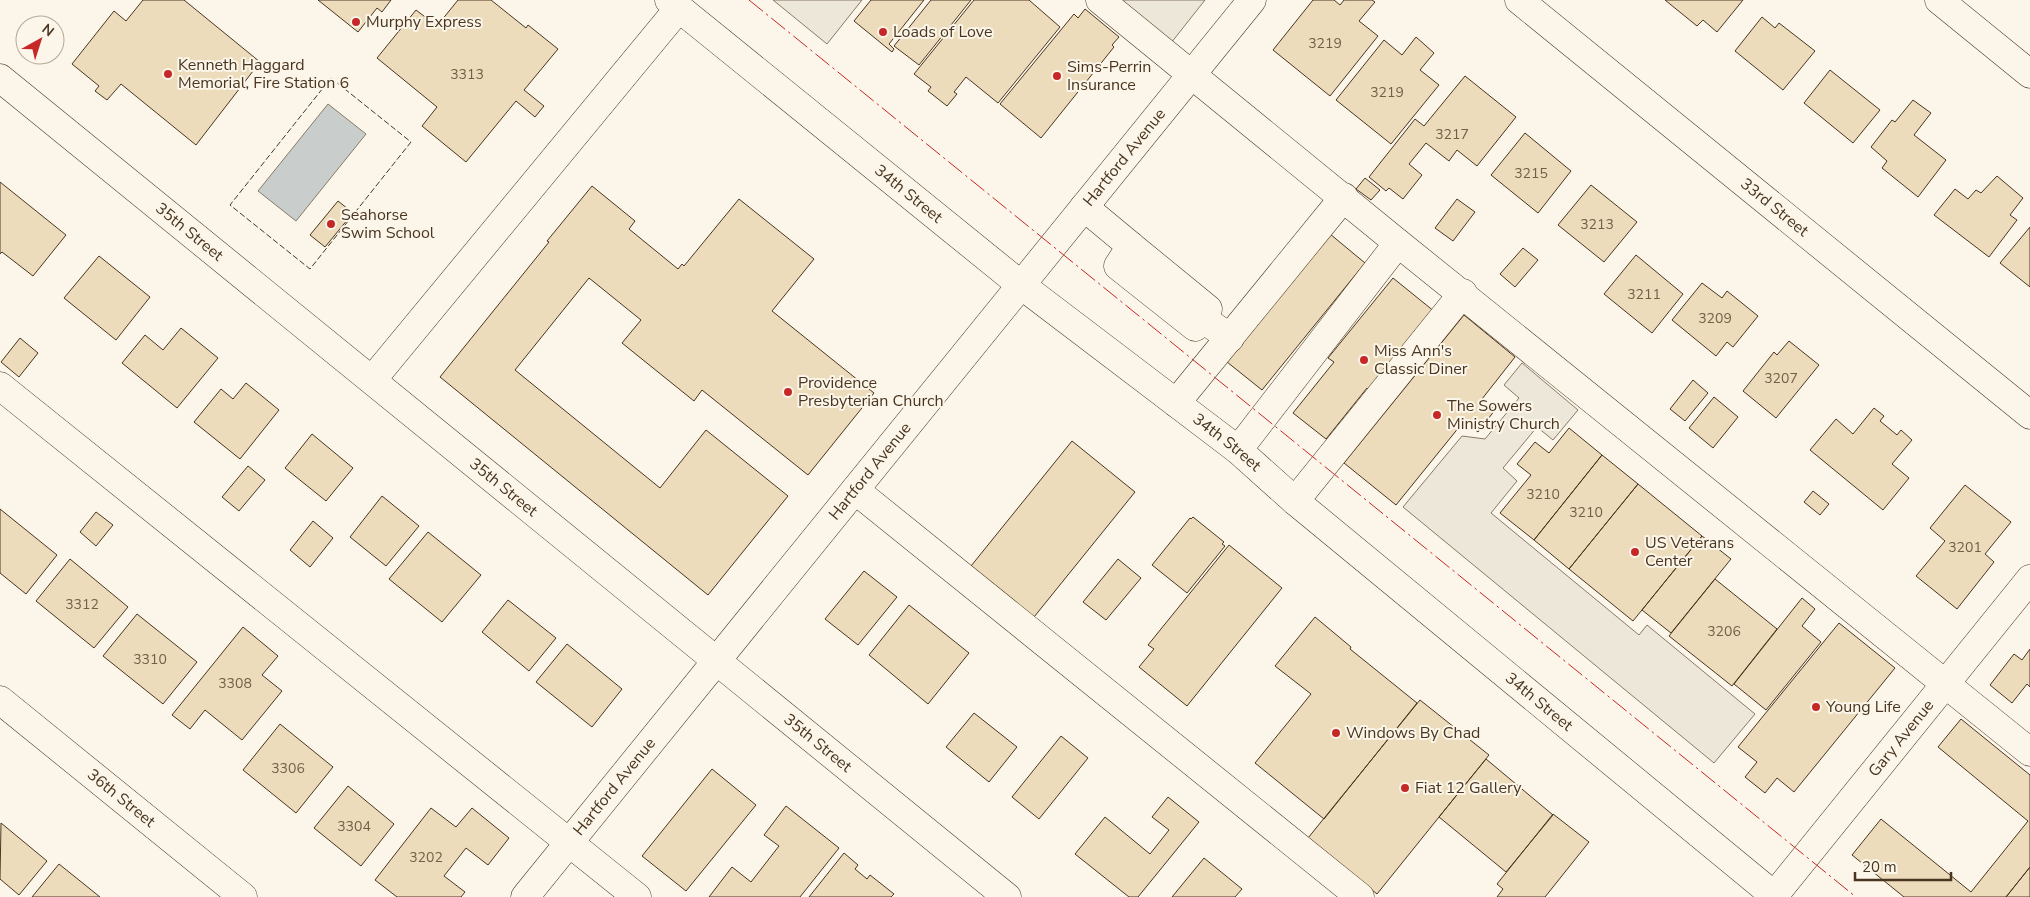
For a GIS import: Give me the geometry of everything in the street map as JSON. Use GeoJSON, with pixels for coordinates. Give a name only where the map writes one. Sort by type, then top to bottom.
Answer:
{"type":"FeatureCollection","features":[{"type":"Feature","properties":{"kind":"street"},"geometry":{"type":"LineString","coordinates":[[1100,0],[1344,197],[1398,243],[1463,293],[2030,752]]}},
{"type":"Feature","properties":{"kind":"street","name":"Hartford Avenue"},"geometry":{"type":"LineString","coordinates":[[525,897],[1252,0]]}},
{"type":"Feature","properties":{"kind":"street","name":"33rd Street"},"geometry":{"type":"LineString","coordinates":[[1519,0],[2030,414]]}},
{"type":"Feature","properties":{"kind":"street"},"geometry":{"type":"LineString","coordinates":[[1939,0],[2030,74]]}},
{"type":"Feature","properties":{"kind":"street"},"geometry":{"type":"LineString","coordinates":[[372,380],[674,4]]}},
{"type":"Feature","properties":{"kind":"street","name":"34th Street"},"geometry":{"type":"LineString","coordinates":[[674,4],[1021,285],[1238,450],[1295,501],[1774,896]]}},
{"type":"Feature","properties":{"kind":"street","name":"35th Street"},"geometry":{"type":"LineString","coordinates":[[0,78],[1007,897]]}},
{"type":"Feature","properties":{"kind":"street"},"geometry":{"type":"LineString","coordinates":[[1176,403],[1344,197]]}},
{"type":"Feature","properties":{"kind":"street"},"geometry":{"type":"LineString","coordinates":[[1084,207],[1132,246],[1118,266],[1195,327],[1202,318],[1230,338]]}},
{"type":"Feature","properties":{"kind":"street"},"geometry":{"type":"LineString","coordinates":[[1238,450],[1398,243]]}},
{"type":"Feature","properties":{"kind":"street"},"geometry":{"type":"LineString","coordinates":[[1295,501],[1463,293]]}},
{"type":"Feature","properties":{"kind":"street"},"geometry":{"type":"LineString","coordinates":[[0,386],[570,841],[637,897]]}},
{"type":"Feature","properties":{"kind":"street"},"geometry":{"type":"LineString","coordinates":[[855,490],[1360,897]]}},
{"type":"Feature","properties":{"kind":"street","name":"Gary Avenue"},"geometry":{"type":"LineString","coordinates":[[1774,896],[2030,579]]}},
{"type":"Feature","properties":{"kind":"street","name":"36th Street"},"geometry":{"type":"LineString","coordinates":[[0,700],[244,897]]}},
{"type":"Feature","properties":{"kind":"shaded area"},"geometry":{"type":"Polygon","coordinates":[[[773,0],[862,0],[827,44],[773,0]]]}},
{"type":"Feature","properties":{"kind":"shaded area"},"geometry":{"type":"Polygon","coordinates":[[[1116,0],[1205,0],[1171,43],[1116,0]]]}},
{"type":"Feature","properties":{"kind":"shaded area"},"geometry":{"type":"Polygon","coordinates":[[[328,104],[366,134],[296,221],[258,191],[328,104]]]}},
{"type":"Feature","properties":{"kind":"shaded area"},"geometry":{"type":"Polygon","coordinates":[[[1522,363],[1578,410],[1553,440],[1537,427],[1503,468],[1517,481],[1491,513],[1639,635],[1647,625],[1755,714],[1714,763],[1403,507],[1462,436],[1485,439],[1519,398],[1504,385],[1522,363]]]}},
{"type":"Feature","properties":{"kind":"building","name":"Kenneth Haggard Memorial, Fire Station 6"},"geometry":{"type":"Polygon","coordinates":[[[143,0],[184,0],[260,62],[196,145],[121,84],[107,100],[95,91],[99,86],[72,64],[114,11],[126,21],[143,0]]]}},
{"type":"Feature","properties":{"kind":"building","name":"Murphy Express"},"geometry":{"type":"Polygon","coordinates":[[[318,0],[391,0],[382,12],[377,8],[358,32],[318,0]]]}},
{"type":"Feature","properties":{"kind":"building"},"geometry":{"type":"Polygon","coordinates":[[[458,0],[491,0],[526,28],[528,25],[558,49],[524,90],[544,106],[535,117],[516,101],[466,162],[422,126],[437,107],[377,58],[416,10],[437,26],[458,0]]]}},
{"type":"Feature","properties":{"kind":"building","name":"Loads of Love"},"geometry":{"type":"Polygon","coordinates":[[[871,0],[924,0],[889,44],[894,49],[892,52],[854,21],[871,0]]]}},
{"type":"Feature","properties":{"kind":"building"},"geometry":{"type":"Polygon","coordinates":[[[931,0],[971,0],[919,65],[894,46],[931,0]]]}},
{"type":"Feature","properties":{"kind":"building"},"geometry":{"type":"Polygon","coordinates":[[[974,0],[1029,0],[1060,27],[998,103],[966,77],[954,92],[957,94],[947,106],[928,91],[931,87],[914,74],[974,0]]]}},
{"type":"Feature","properties":{"kind":"building"},"geometry":{"type":"Polygon","coordinates":[[[1313,0],[1334,0],[1340,5],[1344,0],[1372,0],[1375,2],[1359,21],[1378,36],[1330,96],[1273,50],[1313,0]]]}},
{"type":"Feature","properties":{"kind":"building"},"geometry":{"type":"Polygon","coordinates":[[[1665,0],[1743,0],[1717,32],[1703,20],[1697,26],[1665,0]]]}},
{"type":"Feature","properties":{"kind":"building","name":"Sims-Perrin Insurance"},"geometry":{"type":"Polygon","coordinates":[[[1085,9],[1119,37],[1112,45],[1114,47],[1041,138],[1000,104],[1074,14],[1078,18],[1085,9]]]}},
{"type":"Feature","properties":{"kind":"building"},"geometry":{"type":"Polygon","coordinates":[[[1762,17],[1775,28],[1779,23],[1815,51],[1783,90],[1735,51],[1762,17]]]}},
{"type":"Feature","properties":{"kind":"building"},"geometry":{"type":"Polygon","coordinates":[[[1416,37],[1434,53],[1420,70],[1439,85],[1391,144],[1336,100],[1384,40],[1402,55],[1416,37]]]}},
{"type":"Feature","properties":{"kind":"building"},"geometry":{"type":"Polygon","coordinates":[[[1830,70],[1880,110],[1853,143],[1804,103],[1830,70]]]}},
{"type":"Feature","properties":{"kind":"building"},"geometry":{"type":"Polygon","coordinates":[[[1465,76],[1516,117],[1477,166],[1457,150],[1449,161],[1426,143],[1409,164],[1422,175],[1403,199],[1389,188],[1386,191],[1369,177],[1415,119],[1424,126],[1465,76]]]}},
{"type":"Feature","properties":{"kind":"building"},"geometry":{"type":"Polygon","coordinates":[[[1913,100],[1931,113],[1914,135],[1946,160],[1918,197],[1882,168],[1887,161],[1871,147],[1892,120],[1895,122],[1913,100]]]}},
{"type":"Feature","properties":{"kind":"building"},"geometry":{"type":"Polygon","coordinates":[[[1525,133],[1571,171],[1538,213],[1491,175],[1525,133]]]}},
{"type":"Feature","properties":{"kind":"building"},"geometry":{"type":"Polygon","coordinates":[[[1997,176],[2023,198],[2010,215],[2017,220],[1989,257],[1934,215],[1955,189],[1968,199],[1976,190],[1981,193],[1997,176]]]}},
{"type":"Feature","properties":{"kind":"building"},"geometry":{"type":"Polygon","coordinates":[[[1365,178],[1380,190],[1371,200],[1356,189],[1365,178]]]}},
{"type":"Feature","properties":{"kind":"building"},"geometry":{"type":"Polygon","coordinates":[[[0,182],[66,235],[33,276],[2,252],[0,254],[0,182]]]}},
{"type":"Feature","properties":{"kind":"building"},"geometry":{"type":"Polygon","coordinates":[[[1591,185],[1637,222],[1604,262],[1558,225],[1591,185]]]}},
{"type":"Feature","properties":{"kind":"building","name":"Providence Presbyterian Church"},"geometry":{"type":"Polygon","coordinates":[[[592,186],[635,221],[629,229],[678,269],[682,264],[684,266],[739,199],[814,259],[772,311],[874,393],[808,475],[702,390],[694,401],[622,343],[641,320],[589,278],[515,370],[660,488],[706,430],[788,496],[708,595],[440,377],[592,186]]]}},
{"type":"Feature","properties":{"kind":"building"},"geometry":{"type":"Polygon","coordinates":[[[1457,199],[1475,212],[1453,241],[1435,228],[1457,199]]]}},
{"type":"Feature","properties":{"kind":"building","name":"Seahorse Swim School"},"geometry":{"type":"Polygon","coordinates":[[[338,201],[353,213],[325,247],[310,235],[338,201]]]}},
{"type":"Feature","properties":{"kind":"building"},"geometry":{"type":"Polygon","coordinates":[[[2030,227],[2030,287],[2000,263],[2030,227]]]}},
{"type":"Feature","properties":{"kind":"building"},"geometry":{"type":"Polygon","coordinates":[[[1330,234],[1365,263],[1262,390],[1227,362],[1330,234]]]}},
{"type":"Feature","properties":{"kind":"building"},"geometry":{"type":"Polygon","coordinates":[[[1523,248],[1538,260],[1515,287],[1500,274],[1523,248]]]}},
{"type":"Feature","properties":{"kind":"building"},"geometry":{"type":"Polygon","coordinates":[[[1636,255],[1683,294],[1652,333],[1604,294],[1636,255]]]}},
{"type":"Feature","properties":{"kind":"building"},"geometry":{"type":"Polygon","coordinates":[[[99,256],[150,297],[116,340],[64,298],[99,256]]]}},
{"type":"Feature","properties":{"kind":"building","name":"Miss Ann's Classic Diner"},"geometry":{"type":"Polygon","coordinates":[[[1393,278],[1435,312],[1370,392],[1367,388],[1326,439],[1293,413],[1334,362],[1328,358],[1393,278]]]}},
{"type":"Feature","properties":{"kind":"building"},"geometry":{"type":"Polygon","coordinates":[[[1702,283],[1722,298],[1727,291],[1758,316],[1733,347],[1727,342],[1716,356],[1672,320],[1702,283]]]}},
{"type":"Feature","properties":{"kind":"building","name":"The Sowers Ministry Church"},"geometry":{"type":"Polygon","coordinates":[[[1464,315],[1515,357],[1482,399],[1495,410],[1478,432],[1464,421],[1396,505],[1344,463],[1464,315]]]}},
{"type":"Feature","properties":{"kind":"building"},"geometry":{"type":"Polygon","coordinates":[[[181,328],[218,358],[177,408],[122,363],[145,335],[163,350],[181,328]]]}},
{"type":"Feature","properties":{"kind":"building"},"geometry":{"type":"Polygon","coordinates":[[[20,338],[38,353],[19,377],[1,362],[20,338]]]}},
{"type":"Feature","properties":{"kind":"building"},"geometry":{"type":"Polygon","coordinates":[[[1789,341],[1819,365],[1776,418],[1743,391],[1774,352],[1777,355],[1789,341]]]}},
{"type":"Feature","properties":{"kind":"building"},"geometry":{"type":"Polygon","coordinates":[[[1693,380],[1708,393],[1685,421],[1670,409],[1693,380]]]}},
{"type":"Feature","properties":{"kind":"building"},"geometry":{"type":"Polygon","coordinates":[[[246,383],[279,410],[240,459],[194,422],[221,389],[233,399],[246,383]]]}},
{"type":"Feature","properties":{"kind":"building"},"geometry":{"type":"Polygon","coordinates":[[[1714,397],[1738,417],[1713,448],[1689,428],[1714,397]]]}},
{"type":"Feature","properties":{"kind":"building"},"geometry":{"type":"Polygon","coordinates":[[[1874,408],[1884,416],[1880,421],[1897,435],[1901,430],[1912,440],[1892,464],[1909,478],[1883,510],[1810,450],[1836,419],[1853,434],[1874,408]]]}},
{"type":"Feature","properties":{"kind":"building"},"geometry":{"type":"Polygon","coordinates":[[[1569,428],[1602,455],[1534,540],[1500,513],[1531,475],[1517,464],[1535,442],[1549,453],[1569,428]]]}},
{"type":"Feature","properties":{"kind":"building"},"geometry":{"type":"Polygon","coordinates":[[[312,434],[353,468],[326,501],[285,468],[312,434]]]}},
{"type":"Feature","properties":{"kind":"building"},"geometry":{"type":"Polygon","coordinates":[[[1072,441],[1135,492],[1034,617],[971,566],[1072,441]]]}},
{"type":"Feature","properties":{"kind":"building"},"geometry":{"type":"Polygon","coordinates":[[[1602,455],[1638,484],[1569,569],[1534,540],[1602,455]]]}},
{"type":"Feature","properties":{"kind":"building"},"geometry":{"type":"Polygon","coordinates":[[[248,466],[265,480],[239,511],[222,497],[248,466]]]}},
{"type":"Feature","properties":{"kind":"building","name":"US Veterans Center"},"geometry":{"type":"Polygon","coordinates":[[[1638,484],[1702,536],[1633,621],[1569,569],[1638,484]]]}},
{"type":"Feature","properties":{"kind":"building"},"geometry":{"type":"Polygon","coordinates":[[[1965,485],[2011,522],[1985,554],[1994,562],[1957,609],[1916,576],[1945,541],[1930,528],[1965,485]]]}},
{"type":"Feature","properties":{"kind":"building"},"geometry":{"type":"Polygon","coordinates":[[[1813,491],[1829,504],[1820,515],[1804,502],[1813,491]]]}},
{"type":"Feature","properties":{"kind":"building"},"geometry":{"type":"Polygon","coordinates":[[[382,496],[419,526],[386,566],[350,537],[382,496]]]}},
{"type":"Feature","properties":{"kind":"building"},"geometry":{"type":"Polygon","coordinates":[[[0,509],[57,555],[26,594],[0,573],[0,509]]]}},
{"type":"Feature","properties":{"kind":"building"},"geometry":{"type":"Polygon","coordinates":[[[96,512],[113,525],[96,546],[80,532],[96,512]]]}},
{"type":"Feature","properties":{"kind":"building"},"geometry":{"type":"Polygon","coordinates":[[[1193,517],[1224,542],[1222,544],[1225,546],[1187,593],[1152,565],[1190,518],[1193,517]]]}},
{"type":"Feature","properties":{"kind":"building"},"geometry":{"type":"Polygon","coordinates":[[[313,521],[333,538],[310,567],[290,550],[313,521]]]}},
{"type":"Feature","properties":{"kind":"building"},"geometry":{"type":"Polygon","coordinates":[[[428,532],[481,575],[442,622],[389,579],[428,532]]]}},
{"type":"Feature","properties":{"kind":"building"},"geometry":{"type":"Polygon","coordinates":[[[1702,536],[1731,559],[1671,633],[1642,610],[1702,536]]]}},
{"type":"Feature","properties":{"kind":"building"},"geometry":{"type":"Polygon","coordinates":[[[1229,545],[1282,588],[1187,706],[1139,667],[1154,649],[1148,645],[1229,545]]]}},
{"type":"Feature","properties":{"kind":"building"},"geometry":{"type":"Polygon","coordinates":[[[70,559],[128,607],[94,648],[36,601],[70,559]]]}},
{"type":"Feature","properties":{"kind":"building"},"geometry":{"type":"Polygon","coordinates":[[[1118,559],[1141,578],[1106,620],[1083,602],[1118,559]]]}},
{"type":"Feature","properties":{"kind":"building"},"geometry":{"type":"Polygon","coordinates":[[[864,571],[897,597],[858,645],[825,619],[864,571]]]}},
{"type":"Feature","properties":{"kind":"building"},"geometry":{"type":"Polygon","coordinates":[[[1715,579],[1777,629],[1732,686],[1669,636],[1715,579]]]}},
{"type":"Feature","properties":{"kind":"building"},"geometry":{"type":"Polygon","coordinates":[[[1802,598],[1815,609],[1802,626],[1821,642],[1766,710],[1734,684],[1802,598]]]}},
{"type":"Feature","properties":{"kind":"building"},"geometry":{"type":"Polygon","coordinates":[[[508,600],[556,638],[529,671],[482,632],[508,600]]]}},
{"type":"Feature","properties":{"kind":"building"},"geometry":{"type":"Polygon","coordinates":[[[909,605],[969,653],[928,704],[869,655],[909,605]]]}},
{"type":"Feature","properties":{"kind":"building"},"geometry":{"type":"Polygon","coordinates":[[[137,614],[197,662],[163,704],[103,656],[137,614]]]}},
{"type":"Feature","properties":{"kind":"building","name":"Windows By Chad"},"geometry":{"type":"Polygon","coordinates":[[[1315,617],[1351,647],[1350,649],[1417,703],[1324,819],[1255,763],[1311,694],[1275,666],[1315,617]]]}},
{"type":"Feature","properties":{"kind":"building","name":"Young Life"},"geometry":{"type":"Polygon","coordinates":[[[1839,623],[1895,668],[1794,792],[1777,778],[1765,793],[1745,777],[1757,762],[1738,747],[1839,623]]]}},
{"type":"Feature","properties":{"kind":"building"},"geometry":{"type":"Polygon","coordinates":[[[243,627],[278,656],[262,675],[282,691],[242,740],[205,710],[190,729],[172,715],[243,627]]]}},
{"type":"Feature","properties":{"kind":"building"},"geometry":{"type":"Polygon","coordinates":[[[567,644],[622,689],[592,727],[536,682],[567,644]]]}},
{"type":"Feature","properties":{"kind":"building"},"geometry":{"type":"Polygon","coordinates":[[[2030,649],[2030,687],[2027,684],[2012,703],[1990,685],[2014,654],[2022,660],[2030,649]]]}},
{"type":"Feature","properties":{"kind":"building","name":"Fiat 12 Gallery"},"geometry":{"type":"Polygon","coordinates":[[[1420,700],[1489,755],[1377,894],[1308,838],[1420,700]]]}},
{"type":"Feature","properties":{"kind":"building"},"geometry":{"type":"Polygon","coordinates":[[[974,713],[1017,747],[989,782],[946,747],[974,713]]]}},
{"type":"Feature","properties":{"kind":"building"},"geometry":{"type":"Polygon","coordinates":[[[1961,719],[2030,775],[2030,867],[2006,897],[1904,897],[1852,855],[1881,819],[1971,892],[2028,821],[1938,747],[1961,719]]]}},
{"type":"Feature","properties":{"kind":"building"},"geometry":{"type":"Polygon","coordinates":[[[280,724],[333,767],[296,813],[243,770],[280,724]]]}},
{"type":"Feature","properties":{"kind":"building"},"geometry":{"type":"Polygon","coordinates":[[[1061,736],[1088,758],[1039,819],[1012,797],[1061,736]]]}},
{"type":"Feature","properties":{"kind":"building"},"geometry":{"type":"Polygon","coordinates":[[[1486,759],[1553,815],[1506,872],[1439,817],[1486,759]]]}},
{"type":"Feature","properties":{"kind":"building"},"geometry":{"type":"Polygon","coordinates":[[[712,769],[756,805],[686,891],[642,856],[712,769]]]}},
{"type":"Feature","properties":{"kind":"building"},"geometry":{"type":"Polygon","coordinates":[[[348,786],[394,824],[361,866],[314,828],[348,786]]]}},
{"type":"Feature","properties":{"kind":"building"},"geometry":{"type":"Polygon","coordinates":[[[1168,797],[1199,822],[1138,897],[1129,897],[1075,854],[1105,817],[1150,854],[1169,830],[1152,817],[1168,797]]]}},
{"type":"Feature","properties":{"kind":"building"},"geometry":{"type":"Polygon","coordinates":[[[786,806],[839,848],[800,897],[709,897],[732,867],[751,882],[779,846],[764,835],[786,806]]]}},
{"type":"Feature","properties":{"kind":"building"},"geometry":{"type":"Polygon","coordinates":[[[431,808],[456,827],[472,808],[509,838],[488,865],[466,848],[444,876],[465,892],[461,897],[397,897],[375,880],[431,808]]]}},
{"type":"Feature","properties":{"kind":"building"},"geometry":{"type":"Polygon","coordinates":[[[1553,814],[1589,842],[1545,897],[1497,897],[1503,889],[1497,884],[1553,814]]]}},
{"type":"Feature","properties":{"kind":"building"},"geometry":{"type":"Polygon","coordinates":[[[1,823],[47,861],[19,895],[0,879],[1,823]]]}},
{"type":"Feature","properties":{"kind":"building"},"geometry":{"type":"Polygon","coordinates":[[[844,853],[858,865],[855,869],[867,879],[870,875],[894,894],[891,897],[809,897],[844,853]]]}},
{"type":"Feature","properties":{"kind":"building"},"geometry":{"type":"Polygon","coordinates":[[[1204,858],[1242,889],[1235,897],[1172,897],[1204,858]]]}},
{"type":"Feature","properties":{"kind":"building"},"geometry":{"type":"Polygon","coordinates":[[[59,864],[100,897],[32,897],[59,864]]]}},
{"type":"Feature","properties":{"kind":"building"},"geometry":{"type":"Polygon","coordinates":[[[2030,867],[2030,897],[2006,897],[2030,867]]]}},
{"type":"Feature","properties":{"kind":"fence"},"geometry":{"type":"LineString","coordinates":[[331,78],[411,142],[310,269],[230,205],[331,78]]}},
{"type":"Feature","properties":{"kind":"power"},"geometry":{"type":"LineString","coordinates":[[749,0],[1856,897]]}},
{"type":"Feature","properties":{"kind":"place","name":"Murphy Express"},"geometry":{"type":"Point","coordinates":[356,22]}},
{"type":"Feature","properties":{"kind":"place","name":"Loads of Love"},"geometry":{"type":"Point","coordinates":[883,32]}},
{"type":"Feature","properties":{"kind":"place","name":"Kenneth Haggard Memorial, Fire Station 6"},"geometry":{"type":"Point","coordinates":[168,74]}},
{"type":"Feature","properties":{"kind":"place","name":"Sims-Perrin Insurance"},"geometry":{"type":"Point","coordinates":[1057,76]}},
{"type":"Feature","properties":{"kind":"place","name":"Seahorse Swim School"},"geometry":{"type":"Point","coordinates":[331,224]}},
{"type":"Feature","properties":{"kind":"place","name":"Miss Ann's Classic Diner"},"geometry":{"type":"Point","coordinates":[1364,360]}},
{"type":"Feature","properties":{"kind":"place","name":"Providence Presbyterian Church"},"geometry":{"type":"Point","coordinates":[788,392]}},
{"type":"Feature","properties":{"kind":"place","name":"The Sowers Ministry Church"},"geometry":{"type":"Point","coordinates":[1437,415]}},
{"type":"Feature","properties":{"kind":"place","name":"US Veterans Center"},"geometry":{"type":"Point","coordinates":[1635,552]}},
{"type":"Feature","properties":{"kind":"place","name":"Young Life"},"geometry":{"type":"Point","coordinates":[1816,707]}},
{"type":"Feature","properties":{"kind":"place","name":"Windows By Chad"},"geometry":{"type":"Point","coordinates":[1336,733]}},
{"type":"Feature","properties":{"kind":"place","name":"Fiat 12 Gallery"},"geometry":{"type":"Point","coordinates":[1405,788]}}]}
